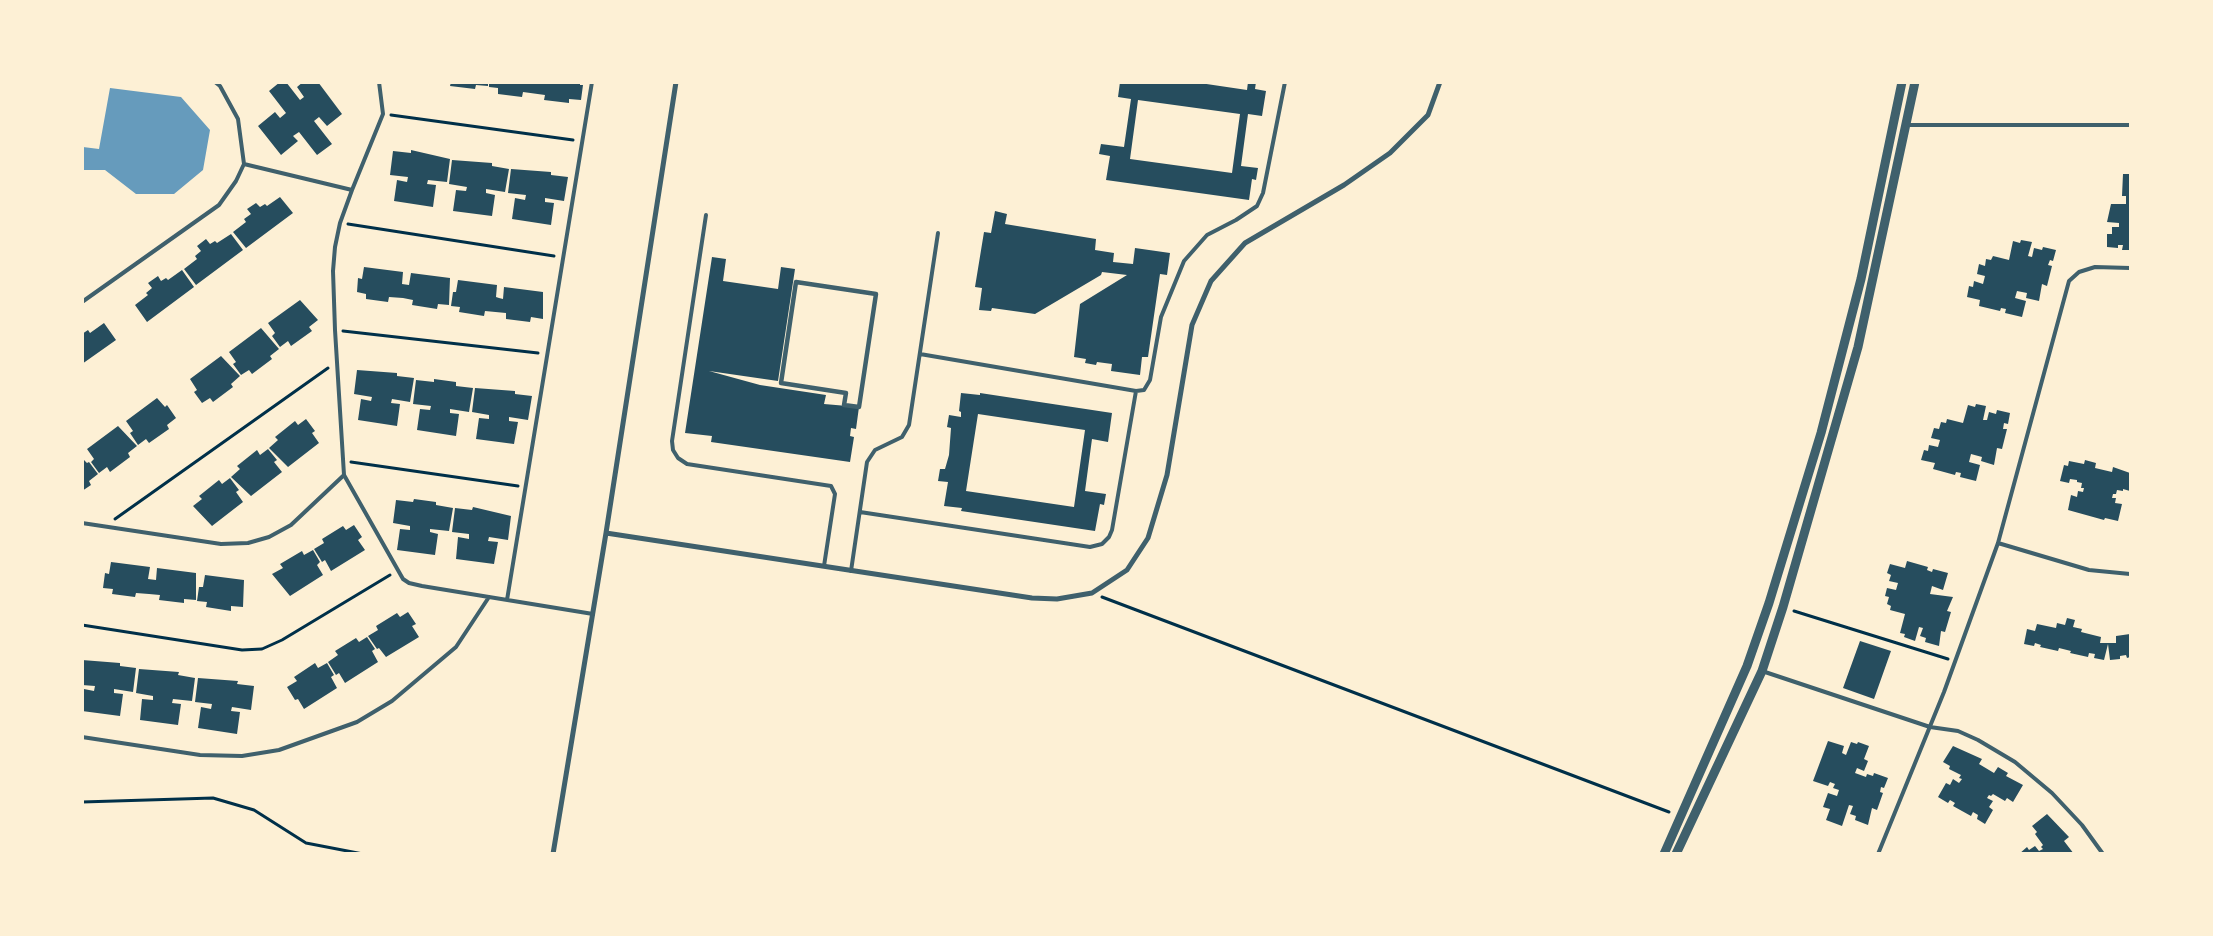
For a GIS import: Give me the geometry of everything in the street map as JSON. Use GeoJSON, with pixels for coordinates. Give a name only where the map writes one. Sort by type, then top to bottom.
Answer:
{"type":"FeatureCollection","features":[{"type":"Feature","properties":{"kind":"street"},"geometry":{"type":"LineString","coordinates":[[553,854],[606,533],[676,82]]}},
{"type":"Feature","properties":{"kind":"street"},"geometry":{"type":"LineString","coordinates":[[606,533],[1032,598],[1057,599],[1092,593],[1126,570],[1148,538],[1167,475],[1192,324],[1211,281],[1245,243],[1344,185],[1390,153],[1428,115],[1440,82]]}},
{"type":"Feature","properties":{"kind":"street"},"geometry":{"type":"LineString","coordinates":[[1664,854],[1682,817],[1759,634],[1821,433],[1861,279],[1902,82]]}},
{"type":"Feature","properties":{"kind":"street"},"geometry":{"type":"LineString","coordinates":[[1676,854],[1762,671],[1783,607],[1858,347],[1915,82]]}},
{"type":"Feature","properties":{"kind":"street"},"geometry":{"type":"LineString","coordinates":[[796,282],[876,294],[859,407],[844,405],[846,393],[781,383],[796,282]]}},
{"type":"Feature","properties":{"kind":"lane"},"geometry":{"type":"LineString","coordinates":[[82,302],[219,205],[244,164],[238,119],[220,86],[214,82]]}},
{"type":"Feature","properties":{"kind":"lane"},"geometry":{"type":"LineString","coordinates":[[379,82],[383,114],[340,223],[333,271],[344,475],[398,571],[409,583],[593,614]]}},
{"type":"Feature","properties":{"kind":"lane"},"geometry":{"type":"LineString","coordinates":[[507,600],[592,82]]}},
{"type":"Feature","properties":{"kind":"lane"},"geometry":{"type":"LineString","coordinates":[[920,354],[1136,391],[1144,390],[1150,380],[1161,317],[1184,261],[1207,235],[1236,220],[1257,206],[1263,193],[1285,82]]}},
{"type":"Feature","properties":{"kind":"lane"},"geometry":{"type":"LineString","coordinates":[[1907,125],[2130,125]]}},
{"type":"Feature","properties":{"kind":"lane"},"geometry":{"type":"LineString","coordinates":[[244,164],[352,190]]}},
{"type":"Feature","properties":{"kind":"lane"},"geometry":{"type":"LineString","coordinates":[[706,215],[672,441],[673,450],[678,458],[687,464],[832,486],[835,494],[824,566]]}},
{"type":"Feature","properties":{"kind":"lane"},"geometry":{"type":"LineString","coordinates":[[851,570],[870,455],[880,447],[902,437],[909,425],[938,233]]}},
{"type":"Feature","properties":{"kind":"lane"},"geometry":{"type":"LineString","coordinates":[[1878,854],[1955,661],[1998,542],[2068,281],[2078,272],[2095,268],[2130,268]]}},
{"type":"Feature","properties":{"kind":"lane"},"geometry":{"type":"LineString","coordinates":[[860,512],[1090,547],[1102,544],[1109,537],[1112,530],[1136,391]]}},
{"type":"Feature","properties":{"kind":"lane"},"geometry":{"type":"LineString","coordinates":[[82,523],[222,544],[248,543],[269,536],[291,525],[344,475]]}},
{"type":"Feature","properties":{"kind":"lane"},"geometry":{"type":"LineString","coordinates":[[1998,542],[2090,570],[2130,574]]}},
{"type":"Feature","properties":{"kind":"lane"},"geometry":{"type":"LineString","coordinates":[[82,737],[200,755],[242,756],[279,750],[326,735],[358,722],[392,701],[418,681],[456,647],[489,597]]}},
{"type":"Feature","properties":{"kind":"lane"},"geometry":{"type":"LineString","coordinates":[[1762,671],[1930,726],[1958,731],[2015,762],[2052,793],[2082,825],[2103,854]]}},
{"type":"Feature","properties":{"kind":"path"},"geometry":{"type":"LineString","coordinates":[[383,114],[582,141]]}},
{"type":"Feature","properties":{"kind":"path"},"geometry":{"type":"LineString","coordinates":[[340,223],[563,257]]}},
{"type":"Feature","properties":{"kind":"path"},"geometry":{"type":"LineString","coordinates":[[335,330],[548,354]]}},
{"type":"Feature","properties":{"kind":"path"},"geometry":{"type":"LineString","coordinates":[[103,526],[337,362]]}},
{"type":"Feature","properties":{"kind":"path"},"geometry":{"type":"LineString","coordinates":[[343,461],[526,487]]}},
{"type":"Feature","properties":{"kind":"path"},"geometry":{"type":"LineString","coordinates":[[82,625],[242,650],[262,648],[282,640],[398,571]]}},
{"type":"Feature","properties":{"kind":"path"},"geometry":{"type":"LineString","coordinates":[[1092,593],[1682,817]]}},
{"type":"Feature","properties":{"kind":"path"},"geometry":{"type":"LineString","coordinates":[[1783,607],[1955,661]]}},
{"type":"Feature","properties":{"kind":"path"},"geometry":{"type":"LineString","coordinates":[[82,802],[213,798],[254,810],[306,843],[363,854]]}},
{"type":"Feature","properties":{"kind":"water"},"geometry":{"type":"Polygon","coordinates":[[[110,88],[181,97],[210,130],[203,170],[174,194],[136,194],[105,170],[83,170],[83,147],[99,149],[110,88]]]}},
{"type":"Feature","properties":{"kind":"building"},"geometry":{"type":"Polygon","coordinates":[[[280,82],[286,82],[300,100],[304,97],[297,87],[303,82],[318,82],[342,114],[327,126],[319,117],[314,121],[332,144],[317,155],[299,132],[293,136],[298,141],[281,155],[258,126],[275,112],[280,118],[286,113],[269,91],[280,82]]]}},
{"type":"Feature","properties":{"kind":"building"},"geometry":{"type":"Polygon","coordinates":[[[451,82],[488,82],[488,86],[476,85],[475,89],[450,86],[451,82]]]}},
{"type":"Feature","properties":{"kind":"building"},"geometry":{"type":"Polygon","coordinates":[[[489,82],[580,82],[580,85],[583,85],[581,100],[569,99],[569,103],[544,100],[545,95],[523,92],[522,97],[498,94],[498,88],[489,87],[489,82]]]}},
{"type":"Feature","properties":{"kind":"building"},"geometry":{"type":"Polygon","coordinates":[[[1120,82],[1193,82],[1247,90],[1248,82],[1256,82],[1255,89],[1266,91],[1262,116],[1248,114],[1241,166],[1258,168],[1256,180],[1252,179],[1249,200],[1106,180],[1110,156],[1099,154],[1101,144],[1124,147],[1131,99],[1118,97],[1120,82]],[[1138,100],[1130,159],[1232,173],[1240,114],[1138,100]]]}},
{"type":"Feature","properties":{"kind":"building"},"geometry":{"type":"Polygon","coordinates":[[[411,150],[450,159],[447,182],[428,180],[427,184],[436,185],[433,207],[394,201],[397,180],[407,182],[408,177],[390,175],[393,151],[411,153],[411,150]]]}},
{"type":"Feature","properties":{"kind":"building"},"geometry":{"type":"Polygon","coordinates":[[[452,160],[492,163],[492,166],[509,169],[505,192],[486,189],[486,193],[495,195],[492,216],[453,211],[456,190],[466,191],[467,187],[449,184],[452,160]]]}},
{"type":"Feature","properties":{"kind":"building"},"geometry":{"type":"Polygon","coordinates":[[[511,169],[551,172],[551,175],[568,177],[564,201],[545,198],[545,202],[554,203],[551,225],[512,219],[515,198],[525,200],[526,195],[508,193],[511,169]]]}},
{"type":"Feature","properties":{"kind":"building"},"geometry":{"type":"Polygon","coordinates":[[[2123,174],[2130,174],[2130,250],[2122,250],[2123,245],[2118,245],[2118,248],[2107,247],[2107,234],[2112,234],[2112,227],[2119,227],[2119,223],[2107,222],[2111,204],[2126,204],[2126,196],[2122,196],[2123,174]]]}},
{"type":"Feature","properties":{"kind":"building"},"geometry":{"type":"Polygon","coordinates":[[[280,197],[293,213],[246,248],[233,232],[246,222],[244,219],[251,214],[247,209],[256,203],[260,207],[265,204],[267,206],[280,197]]]}},
{"type":"Feature","properties":{"kind":"building"},"geometry":{"type":"Polygon","coordinates":[[[995,211],[1007,214],[1005,224],[1096,239],[1095,250],[1114,253],[1113,262],[1133,264],[1135,248],[1170,253],[1167,275],[1160,274],[1148,357],[1142,357],[1140,375],[1111,371],[1112,364],[1097,362],[1096,365],[1085,363],[1086,359],[1074,357],[1080,304],[1127,275],[1102,272],[1101,275],[1035,314],[992,308],[991,311],[979,310],[982,288],[975,287],[984,232],[991,233],[995,211]]]}},
{"type":"Feature","properties":{"kind":"building"},"geometry":{"type":"Polygon","coordinates":[[[231,234],[243,250],[196,285],[184,269],[197,259],[195,256],[201,251],[197,246],[206,239],[210,244],[215,241],[217,243],[231,234]]]}},
{"type":"Feature","properties":{"kind":"building"},"geometry":{"type":"Polygon","coordinates":[[[2021,240],[2032,242],[2028,256],[2032,257],[2034,248],[2042,250],[2043,247],[2056,250],[2053,261],[2050,260],[2048,265],[2052,266],[2047,286],[2042,284],[2039,301],[2026,298],[2027,293],[2017,291],[2015,298],[2026,301],[2022,317],[2005,313],[2006,309],[2001,308],[2000,311],[1979,306],[1980,300],[1967,297],[1969,286],[1973,287],[1974,281],[1983,284],[1985,276],[1977,274],[1979,264],[1985,266],[1986,259],[1991,260],[1993,256],[2009,260],[2013,241],[2020,243],[2021,240]]]}},
{"type":"Feature","properties":{"kind":"building"},"geometry":{"type":"Polygon","coordinates":[[[712,257],[726,259],[723,281],[778,289],[781,267],[795,269],[778,381],[709,371],[760,385],[826,395],[824,404],[859,407],[856,429],[851,428],[850,436],[854,437],[850,462],[711,442],[712,436],[685,433],[712,257]]]}},
{"type":"Feature","properties":{"kind":"building"},"geometry":{"type":"Polygon","coordinates":[[[364,267],[403,272],[402,284],[409,285],[411,273],[450,278],[449,305],[438,304],[437,309],[412,305],[413,300],[403,298],[389,297],[388,302],[366,299],[366,294],[357,292],[358,278],[362,279],[364,267]]]}},
{"type":"Feature","properties":{"kind":"building"},"geometry":{"type":"Polygon","coordinates":[[[182,270],[194,287],[147,322],[135,305],[148,295],[146,293],[152,288],[148,283],[158,276],[161,281],[166,278],[168,280],[182,270]]]}},
{"type":"Feature","properties":{"kind":"building"},"geometry":{"type":"Polygon","coordinates":[[[458,280],[497,285],[496,297],[503,299],[504,287],[543,292],[543,319],[531,317],[530,322],[506,319],[506,313],[485,311],[484,316],[459,312],[460,307],[451,306],[453,292],[456,292],[458,280]]]}},
{"type":"Feature","properties":{"kind":"building"},"geometry":{"type":"Polygon","coordinates":[[[300,300],[318,320],[309,327],[312,331],[291,346],[288,341],[280,347],[272,336],[275,333],[268,323],[300,300]]]}},
{"type":"Feature","properties":{"kind":"building"},"geometry":{"type":"Polygon","coordinates":[[[104,323],[116,340],[82,364],[82,334],[88,330],[90,333],[104,323]]]}},
{"type":"Feature","properties":{"kind":"building"},"geometry":{"type":"Polygon","coordinates":[[[261,328],[279,349],[270,356],[272,359],[252,374],[249,370],[241,375],[233,364],[236,362],[229,352],[261,328]]]}},
{"type":"Feature","properties":{"kind":"building"},"geometry":{"type":"Polygon","coordinates":[[[221,356],[240,376],[231,384],[233,387],[213,402],[210,398],[202,403],[194,392],[197,390],[190,379],[221,356]]]}},
{"type":"Feature","properties":{"kind":"building"},"geometry":{"type":"Polygon","coordinates":[[[357,370],[397,373],[397,376],[414,378],[410,402],[392,399],[391,403],[400,404],[397,426],[358,420],[361,399],[371,401],[372,397],[354,394],[357,370]]]}},
{"type":"Feature","properties":{"kind":"building"},"geometry":{"type":"Polygon","coordinates":[[[434,379],[456,382],[456,386],[473,388],[469,412],[450,409],[450,413],[459,414],[456,436],[417,430],[420,409],[430,410],[431,406],[413,404],[416,380],[434,382],[434,379]]]}},
{"type":"Feature","properties":{"kind":"building"},"geometry":{"type":"Polygon","coordinates":[[[475,388],[515,391],[515,394],[532,396],[528,420],[509,417],[509,421],[518,422],[514,444],[476,439],[479,418],[489,419],[489,415],[472,412],[475,388]]]}},
{"type":"Feature","properties":{"kind":"building"},"geometry":{"type":"Polygon","coordinates":[[[961,393],[980,395],[980,393],[1112,413],[1108,442],[1092,439],[1085,491],[1106,494],[1104,505],[1100,504],[1095,531],[961,511],[962,508],[944,506],[948,482],[938,481],[940,469],[945,469],[949,455],[951,428],[947,427],[949,415],[961,417],[961,412],[959,411],[961,393]],[[978,414],[966,491],[1074,507],[1085,430],[978,414]]]}},
{"type":"Feature","properties":{"kind":"building"},"geometry":{"type":"Polygon","coordinates":[[[157,398],[165,407],[167,405],[176,418],[167,425],[169,429],[149,443],[146,439],[138,445],[130,433],[133,431],[126,421],[157,398]]]}},
{"type":"Feature","properties":{"kind":"building"},"geometry":{"type":"Polygon","coordinates":[[[1976,404],[1986,406],[1983,420],[1987,420],[1989,412],[1996,414],[1997,410],[2010,413],[2008,424],[2004,423],[2003,429],[2007,429],[2002,449],[1997,448],[1994,465],[1981,461],[1982,457],[1971,454],[1969,462],[1980,465],[1976,481],[1960,477],[1961,473],[1956,472],[1955,475],[1933,469],[1935,463],[1921,460],[1924,450],[1928,451],[1929,445],[1938,447],[1940,440],[1931,438],[1934,428],[1939,429],[1941,422],[1946,423],[1947,419],[1963,423],[1968,405],[1975,407],[1976,404]]]}},
{"type":"Feature","properties":{"kind":"building"},"geometry":{"type":"Polygon","coordinates":[[[306,419],[315,431],[312,433],[319,443],[288,467],[269,448],[278,440],[275,437],[295,421],[298,425],[306,419]]]}},
{"type":"Feature","properties":{"kind":"building"},"geometry":{"type":"Polygon","coordinates":[[[118,426],[137,446],[128,453],[130,457],[110,472],[107,467],[99,473],[91,462],[94,459],[87,449],[118,426]]]}},
{"type":"Feature","properties":{"kind":"building"},"geometry":{"type":"Polygon","coordinates":[[[268,449],[277,460],[274,462],[282,472],[251,496],[231,477],[240,469],[237,466],[257,450],[260,455],[268,449]]]}},
{"type":"Feature","properties":{"kind":"building"},"geometry":{"type":"Polygon","coordinates":[[[82,458],[87,463],[89,462],[98,474],[89,481],[91,485],[82,491],[82,458]]]}},
{"type":"Feature","properties":{"kind":"building"},"geometry":{"type":"Polygon","coordinates":[[[2085,460],[2096,463],[2095,468],[2112,472],[2113,467],[2130,473],[2130,491],[2117,490],[2112,498],[2116,498],[2115,503],[2122,504],[2118,521],[2105,518],[2104,520],[2068,510],[2071,495],[2077,497],[2078,491],[2083,492],[2084,488],[2081,488],[2082,483],[2077,482],[2077,480],[2070,479],[2069,483],[2060,481],[2064,465],[2068,466],[2069,461],[2084,464],[2085,460]]]}},
{"type":"Feature","properties":{"kind":"building"},"geometry":{"type":"Polygon","coordinates":[[[230,478],[239,490],[236,492],[243,502],[212,526],[193,506],[202,499],[199,496],[219,480],[222,484],[230,478]]]}},
{"type":"Feature","properties":{"kind":"building"},"geometry":{"type":"Polygon","coordinates":[[[414,499],[436,502],[436,505],[453,508],[449,531],[430,529],[430,532],[438,534],[435,555],[397,550],[400,529],[410,530],[410,526],[393,523],[396,500],[413,502],[414,499]]]}},
{"type":"Feature","properties":{"kind":"building"},"geometry":{"type":"Polygon","coordinates":[[[473,507],[511,516],[508,540],[489,537],[488,541],[498,542],[494,564],[456,559],[458,537],[469,539],[469,534],[452,532],[455,508],[472,510],[473,507]]]}},
{"type":"Feature","properties":{"kind":"building"},"geometry":{"type":"Polygon","coordinates":[[[354,525],[362,537],[358,540],[365,550],[331,571],[325,560],[322,562],[314,549],[324,543],[322,539],[343,526],[346,530],[354,525]]]}},
{"type":"Feature","properties":{"kind":"building"},"geometry":{"type":"Polygon","coordinates":[[[313,550],[320,562],[317,565],[323,575],[290,596],[272,574],[283,568],[280,564],[302,551],[304,555],[313,550]]]}},
{"type":"Feature","properties":{"kind":"building"},"geometry":{"type":"Polygon","coordinates":[[[1907,561],[1928,567],[1927,570],[1932,572],[1933,569],[1948,573],[1943,590],[1932,586],[1930,594],[1953,597],[1947,611],[1951,612],[1945,632],[1941,631],[1939,646],[1925,642],[1926,638],[1920,636],[1923,628],[1919,627],[1915,641],[1904,637],[1905,634],[1900,633],[1905,614],[1890,610],[1891,606],[1887,604],[1889,597],[1885,596],[1887,588],[1896,590],[1898,583],[1889,581],[1891,575],[1887,573],[1890,564],[1905,568],[1907,561]]]}},
{"type":"Feature","properties":{"kind":"building"},"geometry":{"type":"Polygon","coordinates":[[[111,562],[150,567],[148,579],[156,580],[157,568],[196,573],[196,600],[184,599],[184,603],[159,600],[160,595],[136,593],[135,597],[112,594],[113,589],[103,588],[105,573],[109,574],[111,562]]]}},
{"type":"Feature","properties":{"kind":"building"},"geometry":{"type":"Polygon","coordinates":[[[205,575],[244,580],[243,607],[231,606],[231,611],[206,607],[207,602],[197,601],[199,587],[203,587],[205,575]]]}},
{"type":"Feature","properties":{"kind":"building"},"geometry":{"type":"Polygon","coordinates":[[[408,612],[416,624],[412,626],[419,637],[386,657],[379,648],[377,649],[368,636],[378,630],[376,626],[397,613],[400,617],[408,612]]]}},
{"type":"Feature","properties":{"kind":"building"},"geometry":{"type":"Polygon","coordinates":[[[2067,618],[2075,620],[2073,627],[2082,629],[2081,632],[2101,637],[2100,643],[2116,643],[2116,636],[2130,634],[2130,657],[2127,658],[2126,655],[2120,656],[2120,659],[2110,660],[2108,644],[2104,660],[2094,658],[2095,654],[2089,653],[2088,657],[2070,653],[2071,651],[2059,648],[2058,651],[2040,647],[2041,645],[2035,643],[2034,646],[2024,644],[2027,629],[2035,631],[2037,624],[2056,628],[2057,623],[2065,625],[2067,618]]]}},
{"type":"Feature","properties":{"kind":"building"},"geometry":{"type":"Polygon","coordinates":[[[367,637],[375,649],[372,651],[378,662],[345,683],[339,673],[336,675],[328,662],[338,655],[335,651],[356,638],[359,642],[367,637]]]}},
{"type":"Feature","properties":{"kind":"building"},"geometry":{"type":"Polygon","coordinates":[[[1860,641],[1891,651],[1874,699],[1843,688],[1860,641]]]}},
{"type":"Feature","properties":{"kind":"building"},"geometry":{"type":"Polygon","coordinates":[[[82,660],[120,663],[120,666],[136,668],[133,692],[114,689],[114,693],[123,694],[120,716],[82,711],[84,689],[94,691],[95,686],[82,685],[82,660]]]}},
{"type":"Feature","properties":{"kind":"building"},"geometry":{"type":"Polygon","coordinates":[[[315,663],[318,668],[327,663],[334,675],[331,677],[337,688],[304,709],[298,699],[295,700],[287,687],[297,681],[294,677],[315,663]]]}},
{"type":"Feature","properties":{"kind":"building"},"geometry":{"type":"Polygon","coordinates":[[[139,669],[179,672],[178,675],[195,678],[192,701],[173,699],[172,703],[181,704],[178,725],[140,720],[142,699],[153,700],[153,696],[136,693],[139,669]]]}},
{"type":"Feature","properties":{"kind":"building"},"geometry":{"type":"Polygon","coordinates":[[[198,678],[238,681],[237,684],[254,686],[251,710],[232,707],[231,711],[240,712],[237,734],[198,728],[201,707],[211,709],[212,704],[195,702],[198,678]]]}},
{"type":"Feature","properties":{"kind":"building"},"geometry":{"type":"Polygon","coordinates":[[[1828,741],[1844,746],[1842,753],[1846,755],[1851,742],[1857,744],[1858,742],[1869,746],[1864,759],[1868,761],[1864,771],[1857,768],[1855,773],[1866,777],[1867,774],[1873,776],[1874,773],[1888,778],[1884,788],[1881,787],[1880,792],[1883,793],[1877,810],[1872,808],[1868,825],[1855,820],[1856,816],[1850,814],[1853,806],[1849,805],[1842,826],[1826,820],[1830,809],[1823,807],[1828,793],[1837,796],[1839,790],[1833,788],[1835,784],[1830,782],[1828,786],[1813,781],[1828,741]]]}},
{"type":"Feature","properties":{"kind":"building"},"geometry":{"type":"Polygon","coordinates":[[[1953,746],[1982,759],[1979,764],[1994,773],[1998,767],[2008,773],[2006,776],[2023,785],[2013,802],[2007,798],[2005,801],[1993,794],[1989,795],[1987,798],[1993,801],[1989,807],[1993,810],[1985,824],[1977,819],[1978,815],[1973,812],[1971,816],[1953,806],[1955,803],[1950,800],[1948,803],[1938,797],[1946,783],[1950,785],[1953,779],[1959,783],[1962,779],[1959,778],[1961,775],[1949,769],[1950,766],[1943,762],[1953,746]]]}},
{"type":"Feature","properties":{"kind":"building"},"geometry":{"type":"Polygon","coordinates":[[[2047,814],[2069,837],[2064,841],[2074,854],[2019,854],[2027,847],[2029,850],[2035,846],[2039,851],[2043,849],[2041,847],[2043,845],[2035,834],[2037,832],[2032,826],[2047,814]]]}}]}
